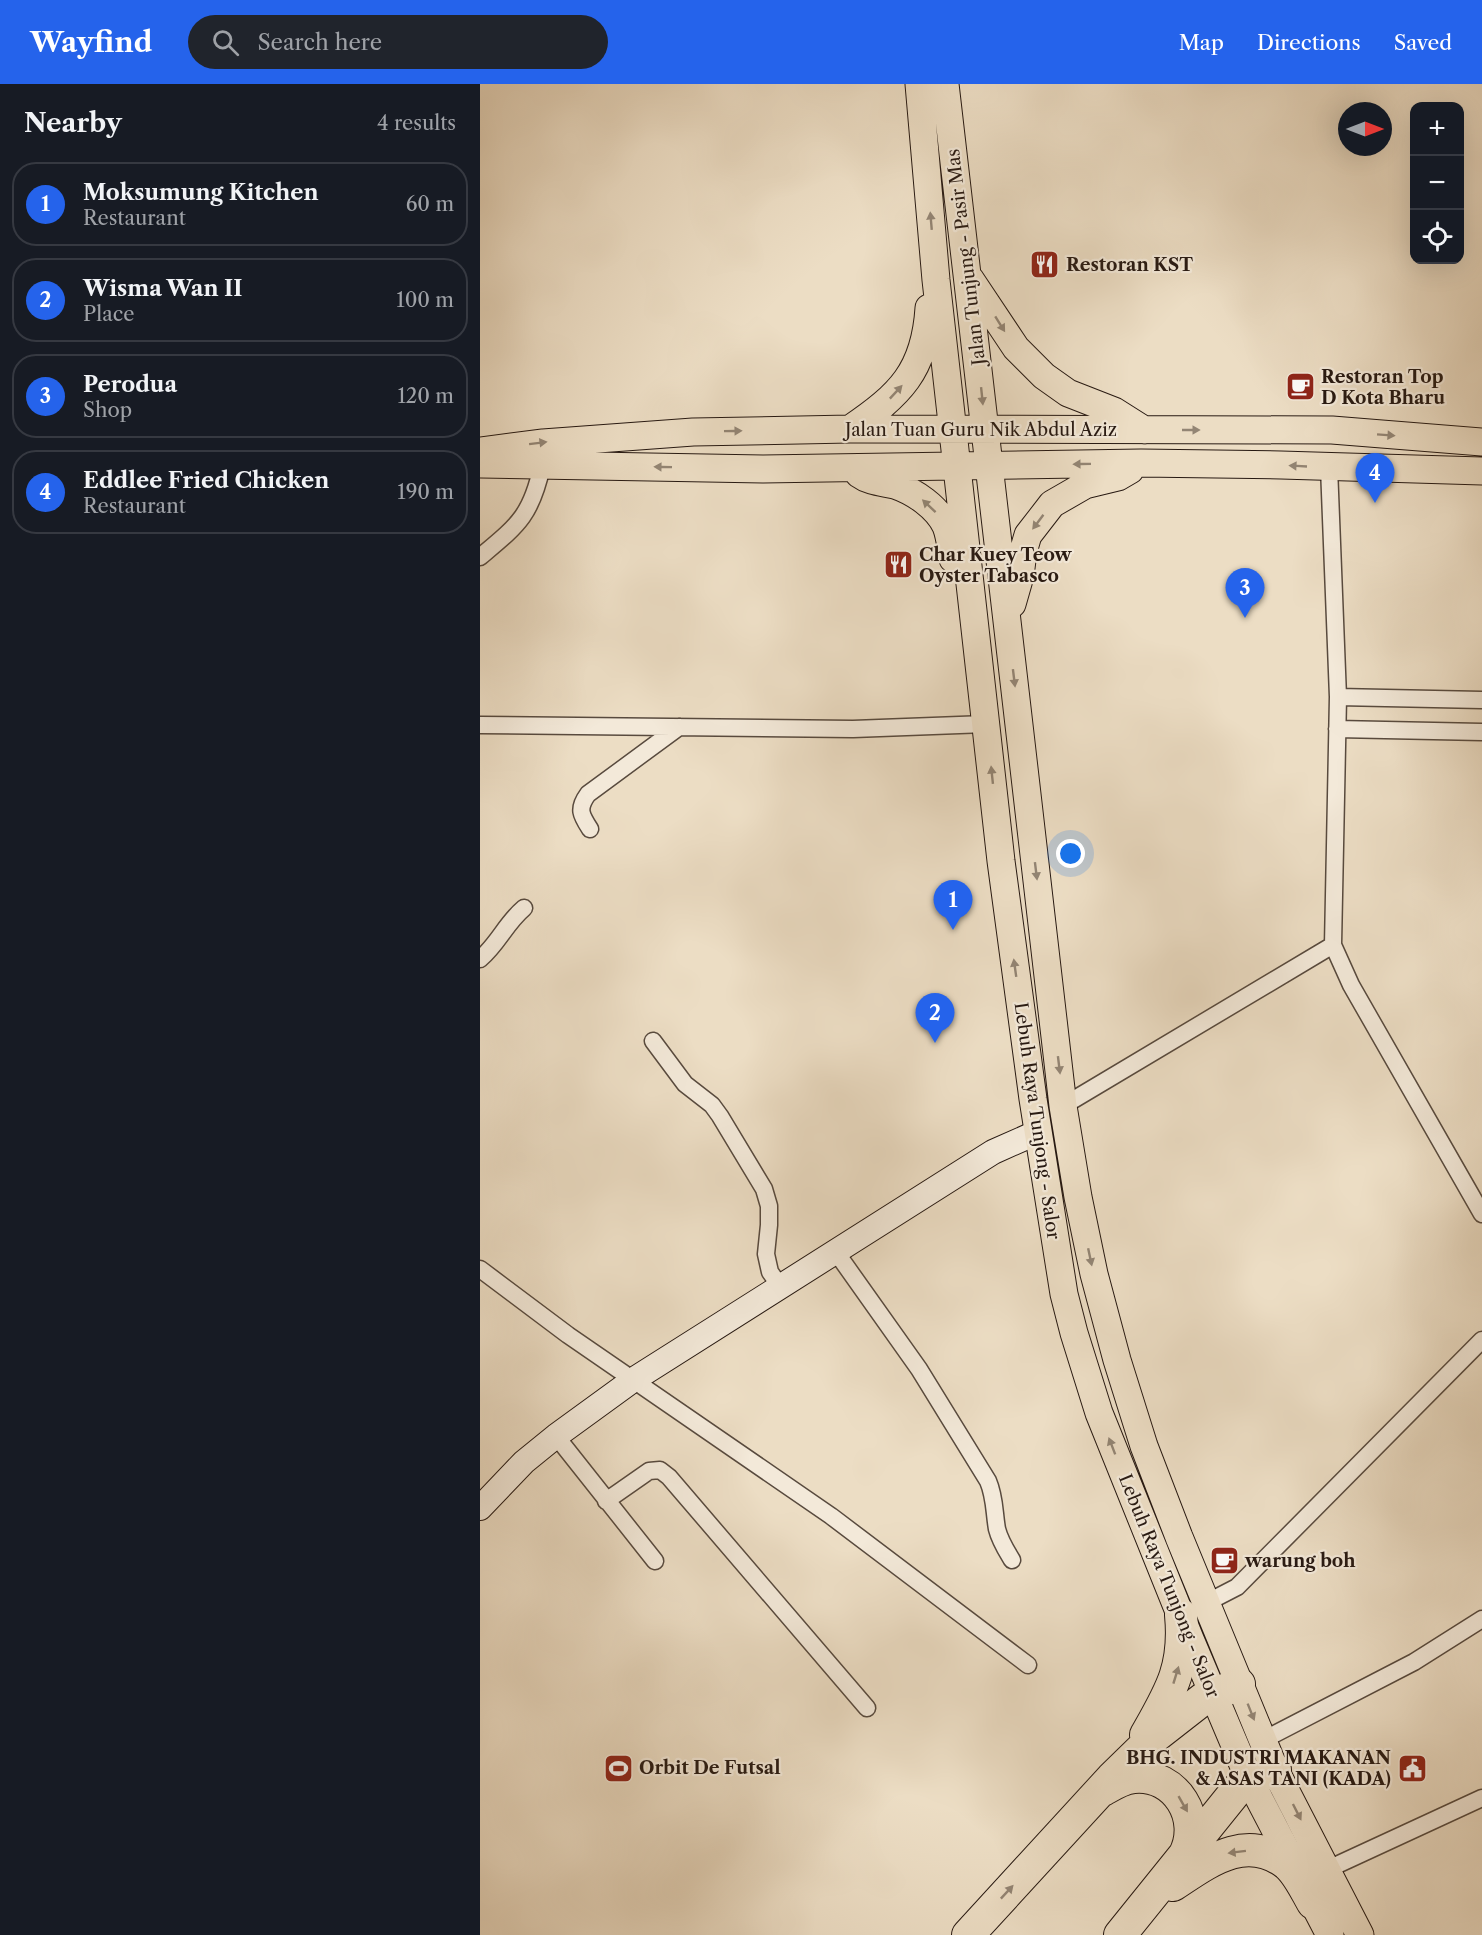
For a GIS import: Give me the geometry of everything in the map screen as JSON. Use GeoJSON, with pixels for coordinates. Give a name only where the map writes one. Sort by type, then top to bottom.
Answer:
{"type":"FeatureCollection","features":[{"type":"Feature","properties":{"kind":"highway"},"geometry":{"type":"LineString","coordinates":[[968,1935],[1135,1752],[1168,1698],[1193,1609]]}},
{"type":"Feature","properties":{"kind":"highway"},"geometry":{"type":"LineString","coordinates":[[1105,1786],[1153,1738],[1183,1714],[1227,1689]]}},
{"type":"Feature","properties":{"kind":"highway"},"geometry":{"type":"LineString","coordinates":[[1120,1935],[1236,1791],[1262,1776]]}},
{"type":"Feature","properties":{"kind":"highway"},"geometry":{"type":"LineString","coordinates":[[1105,1786],[1134,1777],[1153,1779],[1171,1788],[1184,1803],[1191,1822],[1190,1842],[1182,1860]]}},
{"type":"Feature","properties":{"kind":"highway"},"geometry":{"type":"LineString","coordinates":[[1147,1901],[1216,1857],[1234,1851],[1253,1851],[1271,1855],[1289,1865],[1313,1903]]}},
{"type":"Feature","properties":{"kind":"main road","name":"Jalan Tunjung - Pasir Mas"},"geometry":{"type":"LineString","coordinates":[[919,84],[936,280],[953,430]]}},
{"type":"Feature","properties":{"kind":"main road","name":"Jalan Tunjung - Pasir Mas"},"geometry":{"type":"LineString","coordinates":[[945,84],[986,430]]}},
{"type":"Feature","properties":{"kind":"main road"},"geometry":{"type":"LineString","coordinates":[[968,276],[1016,348],[1044,376],[1068,393],[1114,411],[1144,430]]}},
{"type":"Feature","properties":{"kind":"main road"},"geometry":{"type":"LineString","coordinates":[[850,429],[876,411],[896,393],[914,370],[922,354],[928,330],[930,305],[936,280]]}},
{"type":"Feature","properties":{"kind":"main road","name":"Jalan Tuan Guru Nik Abdul Aziz"},"geometry":{"type":"LineString","coordinates":[[480,451],[543,442],[693,432],[850,429],[1332,430],[1482,442]]}},
{"type":"Feature","properties":{"kind":"main road","name":"Lebuh Raya Tunjong - Salor"},"geometry":{"type":"LineString","coordinates":[[953,430],[1001,861],[1038,1132],[1062,1284],[1074,1333],[1103,1424],[1193,1609],[1262,1776]]}},
{"type":"Feature","properties":{"kind":"main road","name":"Lebuh Raya Tunjong - Salor"},"geometry":{"type":"LineString","coordinates":[[986,430],[1063,1106],[1087,1240],[1116,1360],[1193,1609]]}},
{"type":"Feature","properties":{"kind":"main road"},"geometry":{"type":"LineString","coordinates":[[1007,619],[1028,535],[1052,504],[1085,485],[1118,477],[1141,463]]}},
{"type":"Feature","properties":{"kind":"main road","name":"Jalan Tuan Guru Nik Abdul Aziz"},"geometry":{"type":"LineString","coordinates":[[480,464],[764,469],[1141,463],[1482,471]]}},
{"type":"Feature","properties":{"kind":"main road"},"geometry":{"type":"LineString","coordinates":[[847,467],[867,480],[895,486],[919,497],[941,518],[973,617]]}},
{"type":"Feature","properties":{"kind":"main road"},"geometry":{"type":"LineString","coordinates":[[480,1508],[525,1462],[556,1436],[633,1380],[993,1152],[1038,1132]]}},
{"type":"Feature","properties":{"kind":"main road","name":"Lebuh Raya Tunjong - Salor"},"geometry":{"type":"LineString","coordinates":[[1227,1689],[1263,1740],[1262,1776]]}},
{"type":"Feature","properties":{"kind":"main road"},"geometry":{"type":"LineString","coordinates":[[1262,1776],[1326,1870],[1360,1935]]}},
{"type":"Feature","properties":{"kind":"main road"},"geometry":{"type":"LineString","coordinates":[[1262,1776],[1313,1903],[1330,1935]]}},
{"type":"Feature","properties":{"kind":"street"},"geometry":{"type":"LineString","coordinates":[[480,557],[519,523],[531,505],[542,466]]}},
{"type":"Feature","properties":{"kind":"street"},"geometry":{"type":"LineString","coordinates":[[1329,467],[1338,697],[1333,945],[1351,985],[1482,1214]]}},
{"type":"Feature","properties":{"kind":"street"},"geometry":{"type":"LineString","coordinates":[[1338,697],[1482,700]]}},
{"type":"Feature","properties":{"kind":"street"},"geometry":{"type":"LineString","coordinates":[[480,725],[853,729],[986,724]]}},
{"type":"Feature","properties":{"kind":"street"},"geometry":{"type":"LineString","coordinates":[[590,829],[581,815],[581,803],[588,794],[679,727]]}},
{"type":"Feature","properties":{"kind":"street"},"geometry":{"type":"LineString","coordinates":[[1337,729],[1482,732]]}},
{"type":"Feature","properties":{"kind":"street"},"geometry":{"type":"LineString","coordinates":[[480,959],[496,943],[513,918],[525,908]]}},
{"type":"Feature","properties":{"kind":"street"},"geometry":{"type":"LineString","coordinates":[[1063,1106],[1333,945]]}},
{"type":"Feature","properties":{"kind":"street"},"geometry":{"type":"LineString","coordinates":[[653,1041],[685,1084],[712,1105],[764,1190],[769,1206],[766,1254],[770,1272],[780,1286]]}},
{"type":"Feature","properties":{"kind":"street"},"geometry":{"type":"LineString","coordinates":[[836,1252],[919,1369],[988,1481],[995,1496],[998,1530],[1012,1560]]}},
{"type":"Feature","properties":{"kind":"street"},"geometry":{"type":"LineString","coordinates":[[480,1269],[568,1335],[831,1516],[1028,1665]]}},
{"type":"Feature","properties":{"kind":"street"},"geometry":{"type":"LineString","coordinates":[[1193,1609],[1237,1587],[1482,1340]]}},
{"type":"Feature","properties":{"kind":"street"},"geometry":{"type":"LineString","coordinates":[[556,1436],[655,1561]]}},
{"type":"Feature","properties":{"kind":"street"},"geometry":{"type":"LineString","coordinates":[[606,1501],[648,1471],[660,1470],[669,1477],[867,1708]]}},
{"type":"Feature","properties":{"kind":"street"},"geometry":{"type":"LineString","coordinates":[[1263,1740],[1414,1662],[1482,1619]]}},
{"type":"Feature","properties":{"kind":"street"},"geometry":{"type":"LineString","coordinates":[[1326,1870],[1482,1798]]}},
{"type":"Feature","properties":{"kind":"place","name":"Restoran KST"},"geometry":{"type":"Point","coordinates":[1045,265]}},
{"type":"Feature","properties":{"kind":"place","name":"Restoran Top D Kota Bharu"},"geometry":{"type":"Point","coordinates":[1300,387]}},
{"type":"Feature","properties":{"kind":"place","name":"Eddlee Fried Chicken"},"geometry":{"type":"Point","coordinates":[1375,503]}},
{"type":"Feature","properties":{"kind":"place","name":"Char Kuey Teow Oyster Tabasco"},"geometry":{"type":"Point","coordinates":[898,565]}},
{"type":"Feature","properties":{"kind":"place","name":"Perodua"},"geometry":{"type":"Point","coordinates":[1245,618]}},
{"type":"Feature","properties":{"kind":"place","name":"Moksumung Kitchen"},"geometry":{"type":"Point","coordinates":[953,930]}},
{"type":"Feature","properties":{"kind":"place","name":"Wisma Wan II"},"geometry":{"type":"Point","coordinates":[935,1043]}},
{"type":"Feature","properties":{"kind":"place","name":"warung boh"},"geometry":{"type":"Point","coordinates":[1224,1561]}},
{"type":"Feature","properties":{"kind":"place","name":"Orbit De Futsal"},"geometry":{"type":"Point","coordinates":[618,1768]}},
{"type":"Feature","properties":{"kind":"place","name":"BHG. INDUSTRI MAKANAN & ASAS TANI (KADA)"},"geometry":{"type":"Point","coordinates":[1412,1768]}}]}
